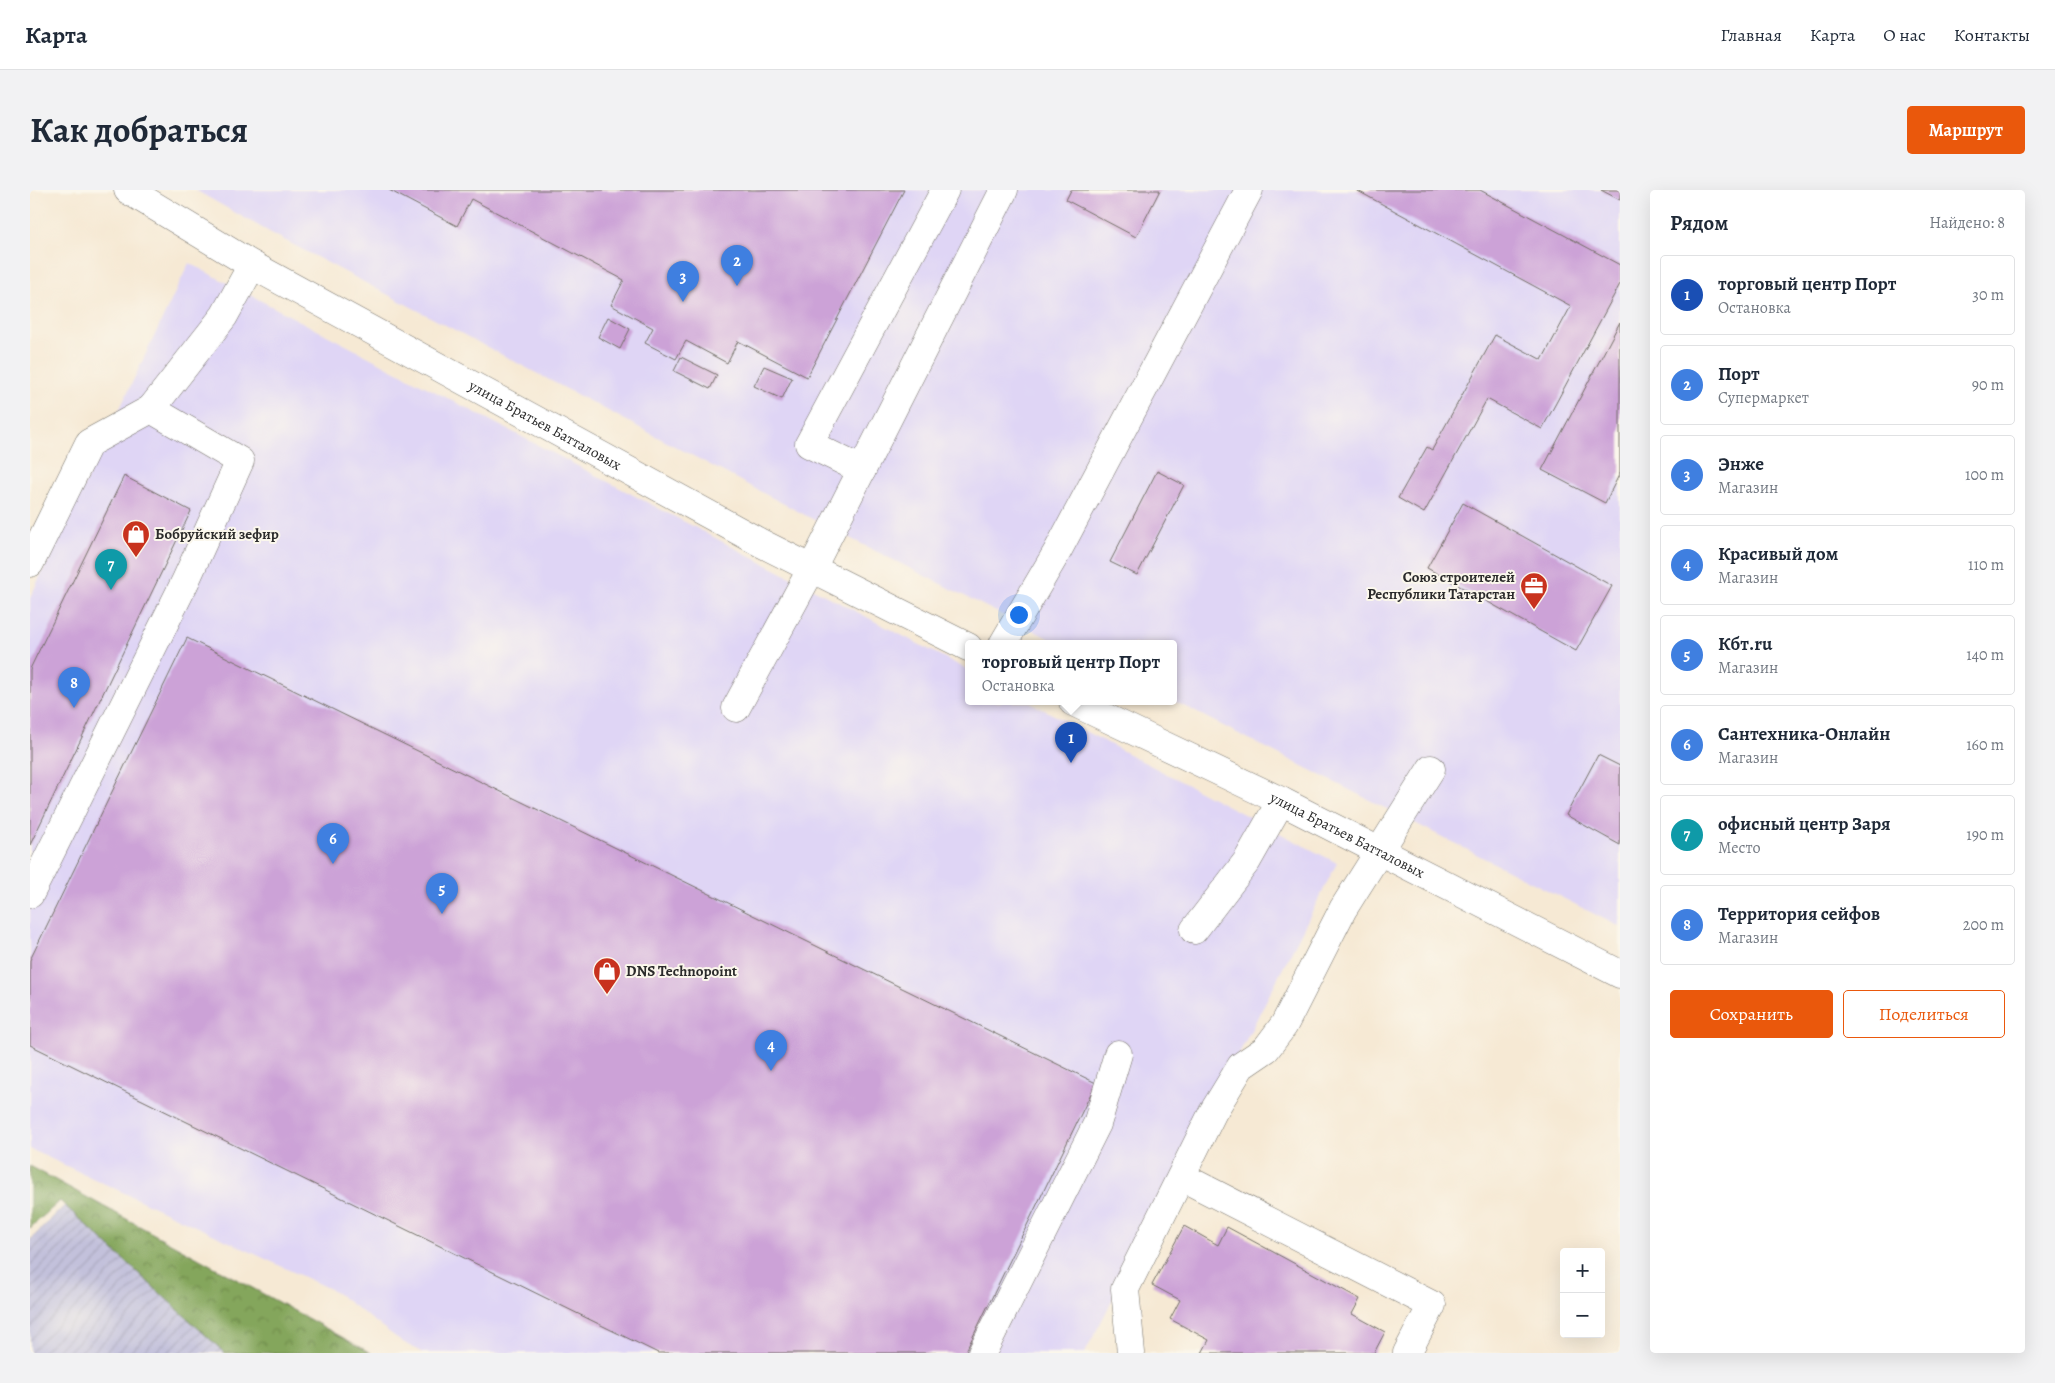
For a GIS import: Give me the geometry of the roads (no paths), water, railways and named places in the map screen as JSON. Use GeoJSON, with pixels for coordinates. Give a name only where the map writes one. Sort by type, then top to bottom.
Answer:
{"type":"FeatureCollection","features":[{"type":"Feature","properties":{"kind":"street","name":"улица Братьев Батталовых"},"geometry":{"type":"LineString","coordinates":[[128,190],[252,265],[811,570],[965,645]]}},
{"type":"Feature","properties":{"kind":"street"},"geometry":{"type":"LineString","coordinates":[[862,470],[809,444],[945,190]]}},
{"type":"Feature","properties":{"kind":"street"},"geometry":{"type":"LineString","coordinates":[[736,708],[811,570],[1004,190]]}},
{"type":"Feature","properties":{"kind":"street"},"geometry":{"type":"LineString","coordinates":[[1005,640],[1057,552],[1249,190]]}},
{"type":"Feature","properties":{"kind":"street"},"geometry":{"type":"LineString","coordinates":[[30,563],[89,443],[151,409],[224,316],[252,265]]}},
{"type":"Feature","properties":{"kind":"street"},"geometry":{"type":"LineString","coordinates":[[30,894],[185,582],[240,461],[151,409]]}},
{"type":"Feature","properties":{"kind":"street","name":"улица Братьев Батталовых"},"geometry":{"type":"LineString","coordinates":[[1079,705],[1281,801],[1379,853],[1620,974]]}},
{"type":"Feature","properties":{"kind":"street"},"geometry":{"type":"LineString","coordinates":[[1131,1353],[1125,1289],[1214,1112],[1241,1066],[1266,1048],[1284,1025],[1343,909],[1431,769]]}},
{"type":"Feature","properties":{"kind":"street"},"geometry":{"type":"LineString","coordinates":[[1194,930],[1247,861],[1281,801]]}},
{"type":"Feature","properties":{"kind":"street"},"geometry":{"type":"LineString","coordinates":[[982,1353],[1097,1124],[1118,1054]]}},
{"type":"Feature","properties":{"kind":"street"},"geometry":{"type":"LineString","coordinates":[[1182,1176],[1432,1305],[1407,1353]]}},
{"type":"Feature","properties":{"kind":"place","name":"Порт"},"geometry":{"type":"Point","coordinates":[737,286]}},
{"type":"Feature","properties":{"kind":"place","name":"Энже"},"geometry":{"type":"Point","coordinates":[683,302]}},
{"type":"Feature","properties":{"kind":"place","name":"Бобруйский зефир"},"geometry":{"type":"Point","coordinates":[136,558]}},
{"type":"Feature","properties":{"kind":"place","name":"офисный центр Заря"},"geometry":{"type":"Point","coordinates":[111,590]}},
{"type":"Feature","properties":{"kind":"place","name":"Союз строителей Республики Татарстан"},"geometry":{"type":"Point","coordinates":[1534,610]}},
{"type":"Feature","properties":{"kind":"place","name":"Территория сейфов"},"geometry":{"type":"Point","coordinates":[74,708]}},
{"type":"Feature","properties":{"kind":"place","name":"торговый центр Порт"},"geometry":{"type":"Point","coordinates":[1071,763]}},
{"type":"Feature","properties":{"kind":"place","name":"Сантехника-Онлайн"},"geometry":{"type":"Point","coordinates":[333,864]}},
{"type":"Feature","properties":{"kind":"place","name":"Кбт.ru"},"geometry":{"type":"Point","coordinates":[442,914]}},
{"type":"Feature","properties":{"kind":"place","name":"DNS Technopoint"},"geometry":{"type":"Point","coordinates":[607,995]}},
{"type":"Feature","properties":{"kind":"place","name":"Красивый дом"},"geometry":{"type":"Point","coordinates":[771,1071]}}]}
